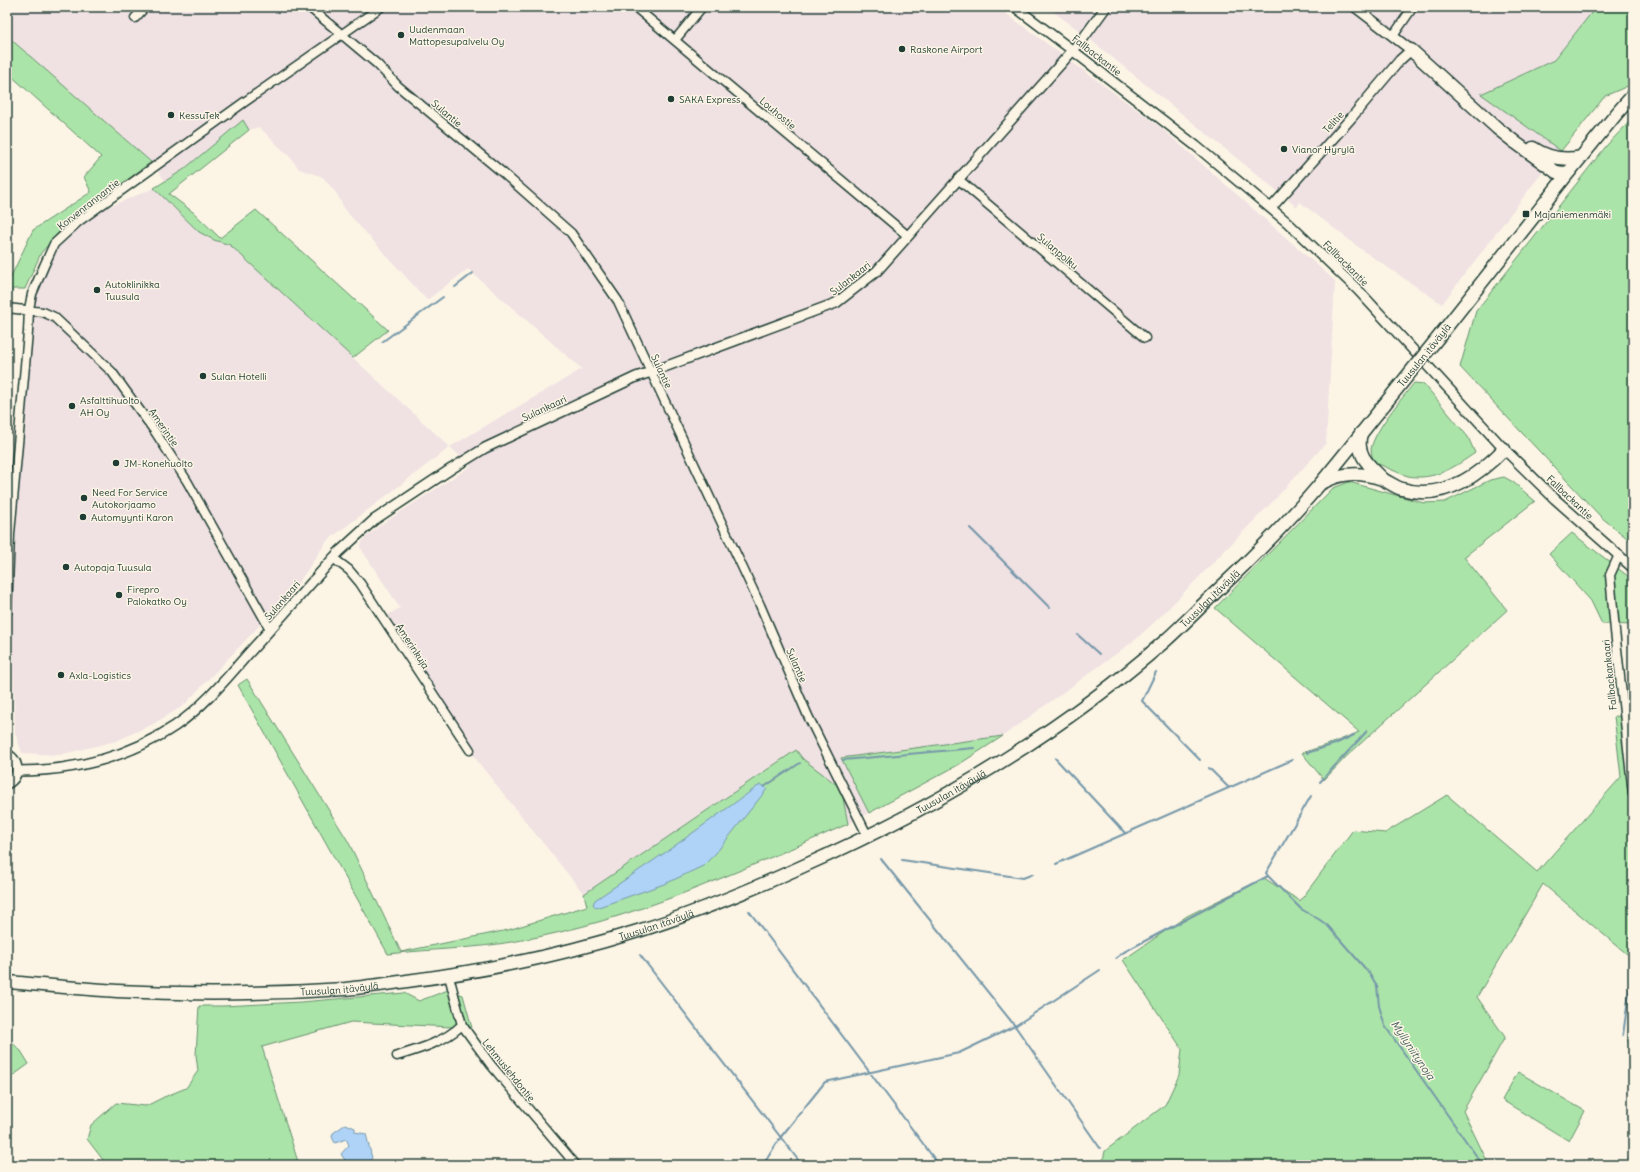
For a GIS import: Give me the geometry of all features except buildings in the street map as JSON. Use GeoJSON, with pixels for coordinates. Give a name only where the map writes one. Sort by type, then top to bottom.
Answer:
{"type":"FeatureCollection","features":[{"type":"Feature","properties":{"kind":"main road"},"geometry":{"type":"LineString","coordinates":[[1411,50],[1497,128],[1546,165],[1560,173],[1569,172]]}},
{"type":"Feature","properties":{"kind":"main road","name":"Tuusulan itäväylä"},"geometry":{"type":"LineString","coordinates":[[7,982],[116,991],[186,994],[261,994],[349,988],[449,976],[505,966],[638,932],[693,913],[759,886],[868,837],[965,784],[1024,748],[1114,682],[1166,640],[1232,576],[1290,518],[1320,484],[1441,334],[1580,157],[1633,95]]}},
{"type":"Feature","properties":{"kind":"main road"},"geometry":{"type":"LineString","coordinates":[[1484,115],[1539,152],[1559,159],[1580,157]]}},
{"type":"Feature","properties":{"kind":"main road"},"geometry":{"type":"LineString","coordinates":[[1484,115],[1495,130],[1545,172],[1551,182],[1548,199]]}},
{"type":"Feature","properties":{"kind":"main road"},"geometry":{"type":"LineString","coordinates":[[1361,432],[1359,448],[1362,455],[1383,480]]}},
{"type":"Feature","properties":{"kind":"main road"},"geometry":{"type":"LineString","coordinates":[[1320,484],[1333,477],[1352,473],[1383,480],[1401,489],[1412,491],[1445,489],[1474,475],[1504,449]]}},
{"type":"Feature","properties":{"kind":"street"},"geometry":{"type":"LineString","coordinates":[[135,18],[145,7]]}},
{"type":"Feature","properties":{"kind":"street","name":"Sulantie"},"geometry":{"type":"LineString","coordinates":[[309,7],[377,64],[398,86],[503,173],[571,233],[618,301],[757,598],[808,716],[868,837]]}},
{"type":"Feature","properties":{"kind":"street","name":"Korvenrannantie"},"geometry":{"type":"LineString","coordinates":[[7,612],[9,534],[28,332],[28,309],[32,294],[54,244],[79,221],[189,141],[381,7]]}},
{"type":"Feature","properties":{"kind":"street","name":"Louhostie"},"geometry":{"type":"LineString","coordinates":[[635,7],[908,236]]}},
{"type":"Feature","properties":{"kind":"street"},"geometry":{"type":"LineString","coordinates":[[675,40],[702,7]]}},
{"type":"Feature","properties":{"kind":"street","name":"Fallbackantie"},"geometry":{"type":"LineString","coordinates":[[1015,7],[1072,50],[1271,208],[1358,290],[1504,449],[1555,499],[1633,568]]}},
{"type":"Feature","properties":{"kind":"street","name":"Sulankaari"},"geometry":{"type":"LineString","coordinates":[[17,771],[56,770],[108,759],[132,750],[158,736],[190,715],[220,686],[333,558],[374,520],[485,448],[636,377],[836,303],[877,271],[1082,40],[1106,7]]}},
{"type":"Feature","properties":{"kind":"street"},"geometry":{"type":"LineString","coordinates":[[1355,7],[1411,50]]}},
{"type":"Feature","properties":{"kind":"street"},"geometry":{"type":"LineString","coordinates":[[1393,36],[1413,7]]}},
{"type":"Feature","properties":{"kind":"street","name":"Telitie"},"geometry":{"type":"LineString","coordinates":[[1271,208],[1400,60],[1411,50]]}},
{"type":"Feature","properties":{"kind":"street","name":"Sulanpolku"},"geometry":{"type":"LineString","coordinates":[[958,179],[1145,338]]}},
{"type":"Feature","properties":{"kind":"street","name":"Amerintie"},"geometry":{"type":"LineString","coordinates":[[7,308],[28,309],[44,312],[54,317],[112,372],[165,444],[270,630]]}},
{"type":"Feature","properties":{"kind":"street","name":"Fallbackankaari"},"geometry":{"type":"LineString","coordinates":[[1619,555],[1610,575],[1614,626],[1633,794]]}},
{"type":"Feature","properties":{"kind":"street","name":"Amerinkuja"},"geometry":{"type":"LineString","coordinates":[[333,558],[349,570],[360,583],[470,750]]}},
{"type":"Feature","properties":{"kind":"street"},"geometry":{"type":"LineString","coordinates":[[7,754],[14,760],[17,771],[13,780],[7,784]]}},
{"type":"Feature","properties":{"kind":"street","name":"Lehmuslehdontie"},"geometry":{"type":"LineString","coordinates":[[449,976],[462,1025],[491,1065],[576,1165]]}},
{"type":"Feature","properties":{"kind":"street"},"geometry":{"type":"LineString","coordinates":[[397,1056],[420,1049],[453,1034],[462,1025]]}},
{"type":"Feature","properties":{"kind":"shaded area"},"geometry":{"type":"Polygon","coordinates":[[[7,7],[997,7],[1159,126],[1335,281],[1326,443],[1276,498],[1161,616],[1135,640],[1003,736],[959,765],[848,824],[843,798],[795,750],[584,894],[478,762],[388,615],[400,608],[360,547],[363,540],[379,526],[471,466],[450,447],[582,369],[468,269],[427,300],[345,210],[337,194],[323,177],[299,169],[291,158],[259,127],[249,130],[243,121],[166,182],[151,162],[7,36],[7,7]]]}},
{"type":"Feature","properties":{"kind":"shaded area"},"geometry":{"type":"Polygon","coordinates":[[[1047,7],[1597,7],[1554,60],[1481,94],[1561,151],[1534,183],[1442,304],[1365,252],[1300,202],[1297,207],[1077,29],[1047,7]]]}},
{"type":"Feature","properties":{"kind":"shaded area"},"geometry":{"type":"Polygon","coordinates":[[[154,188],[214,240],[230,245],[450,447],[327,541],[299,582],[183,706],[153,724],[116,741],[59,755],[22,753],[15,733],[13,647],[7,605],[29,309],[42,266],[78,220],[154,188]]]}},
{"type":"Feature","properties":{"kind":"green space"},"geometry":{"type":"Polygon","coordinates":[[[1596,7],[1633,7],[1633,81],[1630,85],[1605,96],[1561,151],[1481,94],[1554,60],[1596,7]]]}},
{"type":"Feature","properties":{"kind":"green space"},"geometry":{"type":"Polygon","coordinates":[[[7,36],[151,162],[59,232],[41,253],[25,289],[13,289],[10,293],[7,293],[7,285],[33,230],[91,192],[84,177],[101,157],[7,72],[7,36]]]}},
{"type":"Feature","properties":{"kind":"green space"},"geometry":{"type":"Polygon","coordinates":[[[1633,118],[1633,543],[1601,517],[1460,367],[1476,311],[1607,145],[1633,118]]]}},
{"type":"Feature","properties":{"kind":"green space"},"geometry":{"type":"Polygon","coordinates":[[[243,120],[249,130],[169,194],[193,212],[220,238],[256,210],[388,330],[353,358],[230,245],[214,240],[199,232],[154,188],[183,170],[243,120]]]}},
{"type":"Feature","properties":{"kind":"green space"},"geometry":{"type":"Polygon","coordinates":[[[1414,383],[1424,384],[1468,437],[1475,453],[1452,468],[1435,475],[1418,477],[1408,476],[1373,462],[1371,449],[1373,441],[1383,424],[1414,383]]]}},
{"type":"Feature","properties":{"kind":"green space"},"geometry":{"type":"Polygon","coordinates":[[[1504,477],[1513,482],[1535,501],[1464,557],[1507,610],[1347,756],[1324,780],[1302,753],[1359,732],[1215,608],[1333,488],[1349,482],[1424,503],[1445,502],[1490,480],[1504,477]]]}},
{"type":"Feature","properties":{"kind":"green space"},"geometry":{"type":"Polygon","coordinates":[[[1572,533],[1633,580],[1633,625],[1602,624],[1591,601],[1549,554],[1572,533]]]}},
{"type":"Feature","properties":{"kind":"green space"},"geometry":{"type":"Polygon","coordinates":[[[247,679],[348,841],[401,952],[508,930],[587,906],[584,894],[796,750],[803,759],[837,785],[843,798],[848,824],[727,876],[603,921],[560,932],[501,944],[388,954],[238,685],[247,679]]]}},
{"type":"Feature","properties":{"kind":"green space"},"geometry":{"type":"Polygon","coordinates":[[[1614,716],[1633,718],[1633,959],[1543,884],[1477,997],[1505,1037],[1463,1111],[1488,1163],[1491,1165],[1102,1165],[1105,1151],[1165,1105],[1179,1075],[1182,1049],[1123,960],[1187,916],[1264,878],[1300,901],[1353,830],[1385,833],[1447,795],[1537,872],[1621,777],[1614,716]]]}},
{"type":"Feature","properties":{"kind":"green space"},"geometry":{"type":"Polygon","coordinates":[[[1003,736],[958,765],[869,813],[841,758],[1003,736]]]}},
{"type":"Feature","properties":{"kind":"green space"},"geometry":{"type":"Polygon","coordinates":[[[448,990],[463,995],[472,1028],[351,1022],[262,1047],[299,1165],[107,1165],[87,1139],[91,1125],[116,1103],[146,1106],[186,1088],[198,1071],[196,1055],[199,1006],[301,1002],[404,993],[419,1001],[448,990]]]}},
{"type":"Feature","properties":{"kind":"green space"},"geometry":{"type":"Polygon","coordinates":[[[1633,1000],[1633,1042],[1628,1042],[1633,1000]]]}},
{"type":"Feature","properties":{"kind":"green space"},"geometry":{"type":"Polygon","coordinates":[[[7,1038],[21,1051],[29,1064],[7,1080],[7,1038]]]}},
{"type":"Feature","properties":{"kind":"green space"},"geometry":{"type":"Polygon","coordinates":[[[1518,1072],[1585,1111],[1569,1141],[1502,1100],[1518,1072]]]}},
{"type":"Feature","properties":{"kind":"water"},"geometry":{"type":"Polygon","coordinates":[[[761,784],[767,789],[716,853],[703,866],[667,883],[596,908],[593,904],[595,900],[666,852],[761,784]]]}},
{"type":"Feature","properties":{"kind":"water"},"geometry":{"type":"Polygon","coordinates":[[[346,1124],[355,1128],[355,1132],[366,1134],[372,1158],[366,1165],[348,1165],[341,1154],[349,1145],[346,1139],[335,1143],[332,1137],[333,1133],[346,1124]]]}},
{"type":"Feature","properties":{"kind":"waterway"},"geometry":{"type":"LineString","coordinates":[[455,287],[473,273]]}},
{"type":"Feature","properties":{"kind":"waterway"},"geometry":{"type":"LineString","coordinates":[[382,342],[443,297]]}},
{"type":"Feature","properties":{"kind":"waterway"},"geometry":{"type":"LineString","coordinates":[[970,528],[1050,608]]}},
{"type":"Feature","properties":{"kind":"waterway"},"geometry":{"type":"LineString","coordinates":[[1078,635],[1099,654]]}},
{"type":"Feature","properties":{"kind":"waterway"},"geometry":{"type":"LineString","coordinates":[[1156,672],[1142,701],[1200,760]]}},
{"type":"Feature","properties":{"kind":"waterway"},"geometry":{"type":"LineString","coordinates":[[1320,782],[1367,731]]}},
{"type":"Feature","properties":{"kind":"waterway"},"geometry":{"type":"LineString","coordinates":[[1307,753],[1335,744],[1354,735]]}},
{"type":"Feature","properties":{"kind":"waterway"},"geometry":{"type":"LineString","coordinates":[[843,760],[974,748]]}},
{"type":"Feature","properties":{"kind":"waterway"},"geometry":{"type":"LineString","coordinates":[[1055,758],[1125,833]]}},
{"type":"Feature","properties":{"kind":"waterway"},"geometry":{"type":"LineString","coordinates":[[1056,864],[1292,760]]}},
{"type":"Feature","properties":{"kind":"waterway"},"geometry":{"type":"LineString","coordinates":[[764,787],[800,763]]}},
{"type":"Feature","properties":{"kind":"waterway"},"geometry":{"type":"LineString","coordinates":[[1209,768],[1228,787]]}},
{"type":"Feature","properties":{"kind":"waterway"},"geometry":{"type":"LineString","coordinates":[[1268,876],[1266,873],[1311,796]]}},
{"type":"Feature","properties":{"kind":"waterway"},"geometry":{"type":"LineString","coordinates":[[881,859],[1015,1026],[1100,1148]]}},
{"type":"Feature","properties":{"kind":"waterway"},"geometry":{"type":"LineString","coordinates":[[902,860],[1023,878],[1033,874]]}},
{"type":"Feature","properties":{"kind":"waterway","name":"Myllyniitynoja"},"geometry":{"type":"LineString","coordinates":[[1268,876],[1301,909],[1328,926],[1370,974],[1377,986],[1379,1006],[1385,1026],[1480,1161],[1485,1165]]}},
{"type":"Feature","properties":{"kind":"waterway"},"geometry":{"type":"LineString","coordinates":[[1116,958],[1124,952],[1268,876]]}},
{"type":"Feature","properties":{"kind":"waterway"},"geometry":{"type":"LineString","coordinates":[[749,911],[939,1165]]}},
{"type":"Feature","properties":{"kind":"waterway"},"geometry":{"type":"LineString","coordinates":[[640,955],[802,1165]]}},
{"type":"Feature","properties":{"kind":"waterway"},"geometry":{"type":"LineString","coordinates":[[1623,1035],[1633,964]]}},
{"type":"Feature","properties":{"kind":"waterway"},"geometry":{"type":"LineString","coordinates":[[763,1165],[780,1138],[825,1082],[959,1053],[1015,1026],[1100,970]]}},
{"type":"Feature","properties":{"kind":"place","name":"Uudenmaan Mattopesupalvelu Oy"},"geometry":{"type":"Point","coordinates":[401,35]}},
{"type":"Feature","properties":{"kind":"place","name":"Raskone Airport"},"geometry":{"type":"Point","coordinates":[902,49]}},
{"type":"Feature","properties":{"kind":"place","name":"SAKA Express"},"geometry":{"type":"Point","coordinates":[671,99]}},
{"type":"Feature","properties":{"kind":"place","name":"KessuTek"},"geometry":{"type":"Point","coordinates":[171,115]}},
{"type":"Feature","properties":{"kind":"place","name":"Vianor Hyrylä"},"geometry":{"type":"Point","coordinates":[1284,149]}},
{"type":"Feature","properties":{"kind":"place","name":"Majaniemenmäki"},"geometry":{"type":"Point","coordinates":[1526,214]}},
{"type":"Feature","properties":{"kind":"place","name":"Autoklinikka Tuusula"},"geometry":{"type":"Point","coordinates":[97,290]}},
{"type":"Feature","properties":{"kind":"place","name":"Sulan Hotelli"},"geometry":{"type":"Point","coordinates":[203,376]}},
{"type":"Feature","properties":{"kind":"place","name":"Asfalttihuolto AH Oy"},"geometry":{"type":"Point","coordinates":[72,406]}},
{"type":"Feature","properties":{"kind":"place","name":"JM-Konehuolto"},"geometry":{"type":"Point","coordinates":[116,463]}},
{"type":"Feature","properties":{"kind":"place","name":"Need For Service Autokorjaamo"},"geometry":{"type":"Point","coordinates":[84,498]}},
{"type":"Feature","properties":{"kind":"place","name":"Automyynti Karon"},"geometry":{"type":"Point","coordinates":[83,517]}},
{"type":"Feature","properties":{"kind":"place","name":"Autopaja Tuusula"},"geometry":{"type":"Point","coordinates":[66,567]}},
{"type":"Feature","properties":{"kind":"place","name":"Firepro Palokatko Oy"},"geometry":{"type":"Point","coordinates":[119,595]}},
{"type":"Feature","properties":{"kind":"place","name":"Axla-Logistics"},"geometry":{"type":"Point","coordinates":[61,675]}}]}
